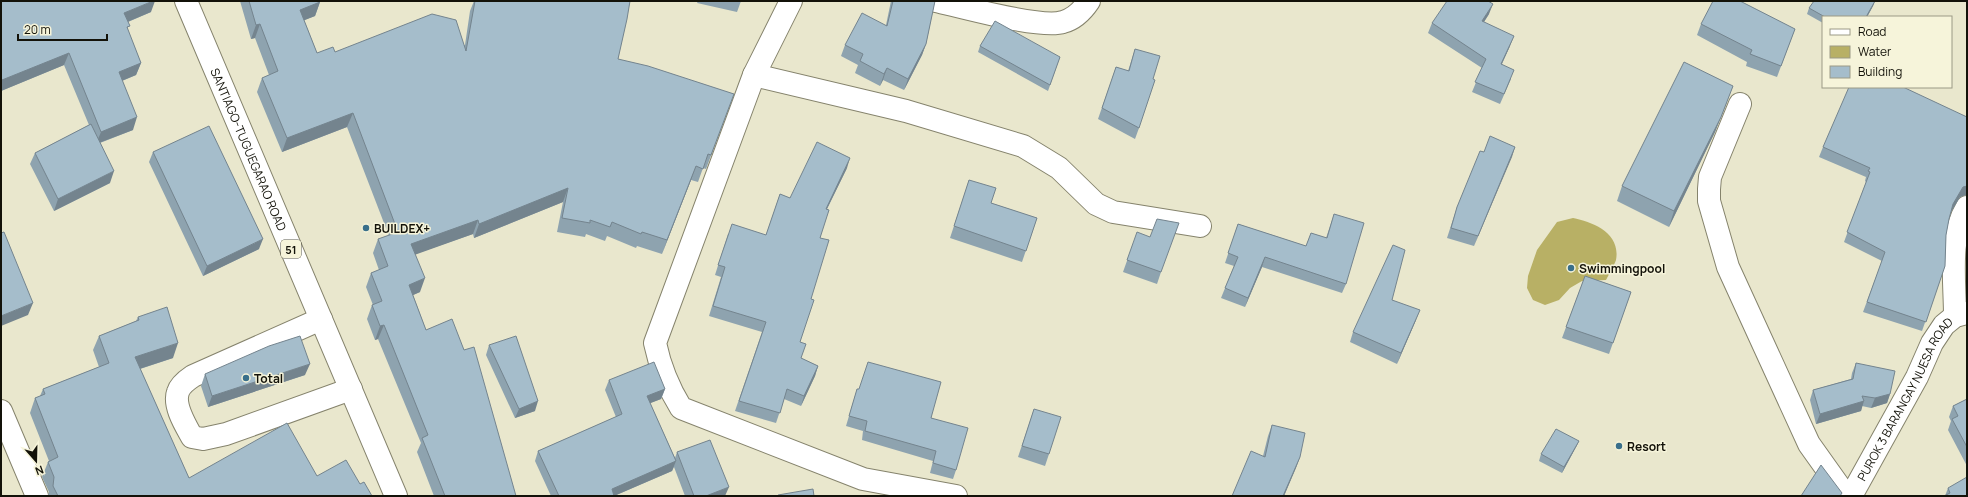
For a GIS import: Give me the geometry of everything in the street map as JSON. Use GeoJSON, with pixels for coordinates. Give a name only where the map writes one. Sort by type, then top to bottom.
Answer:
{"type":"FeatureCollection","features":[{"type":"Feature","properties":{"kind":"main road","name":"SANTIAGO-TUGUEGARAO ROAD"},"geometry":{"type":"LineString","coordinates":[[186,1],[396,496]]}},
{"type":"Feature","properties":{"kind":"main road"},"geometry":{"type":"LineString","coordinates":[[791,1],[754,75],[655,343],[659,363],[668,387],[681,408],[863,479],[956,496]]}},
{"type":"Feature","properties":{"kind":"main road"},"geometry":{"type":"LineString","coordinates":[[936,1],[1026,21],[1050,23],[1063,22],[1074,17],[1085,8],[1089,1]]}},
{"type":"Feature","properties":{"kind":"main road"},"geometry":{"type":"LineString","coordinates":[[754,75],[906,111],[1023,146],[1059,168],[1096,204],[1113,212],[1200,226]]}},
{"type":"Feature","properties":{"kind":"main road"},"geometry":{"type":"LineString","coordinates":[[1740,104],[1710,177],[1709,201],[1720,242],[1728,267],[1809,444],[1846,496]]}},
{"type":"Feature","properties":{"kind":"main road"},"geometry":{"type":"LineString","coordinates":[[1961,314],[1954,253],[1959,226],[1967,207]]}},
{"type":"Feature","properties":{"kind":"main road","name":"PUROK 3 BARANGAY NUESA ROAD"},"geometry":{"type":"LineString","coordinates":[[1852,496],[1917,377],[1932,343],[1944,325],[1961,314]]}},
{"type":"Feature","properties":{"kind":"main road"},"geometry":{"type":"LineString","coordinates":[[321,319],[193,376],[184,383],[177,393],[178,406],[184,423],[192,437],[204,439],[226,434],[351,389]]}},
{"type":"Feature","properties":{"kind":"main road"},"geometry":{"type":"LineString","coordinates":[[1,411],[37,496]]}},
{"type":"Feature","properties":{"kind":"water","name":"Swimmingpool"},"geometry":{"type":"Polygon","coordinates":[[[1573,218],[1589,222],[1604,230],[1614,243],[1616,260],[1606,280],[1582,281],[1570,288],[1559,300],[1545,305],[1533,300],[1527,288],[1528,276],[1537,250],[1557,222],[1573,218]]]}},
{"type":"Feature","properties":{"kind":"building"},"geometry":{"type":"Polygon","coordinates":[[[1,1],[153,1],[124,13],[130,26],[127,27],[141,63],[119,72],[137,117],[101,132],[69,53],[2,80],[1,1]]]}},
{"type":"Feature","properties":{"kind":"building"},"geometry":{"type":"Polygon","coordinates":[[[249,1],[320,1],[300,10],[317,53],[333,47],[335,52],[432,14],[456,20],[466,51],[475,1],[630,1],[618,59],[648,66],[734,94],[711,155],[708,154],[703,169],[696,166],[667,240],[642,232],[641,234],[612,222],[610,227],[590,220],[590,223],[562,218],[568,188],[479,224],[478,220],[411,244],[425,278],[409,285],[426,330],[452,319],[464,350],[474,347],[516,496],[445,496],[422,438],[428,435],[384,325],[380,326],[372,305],[382,301],[371,273],[388,266],[378,239],[398,232],[353,113],[287,138],[262,78],[278,71],[260,24],[256,25],[249,1]]]}},
{"type":"Feature","properties":{"kind":"building"},"geometry":{"type":"Polygon","coordinates":[[[893,1],[935,1],[926,44],[908,79],[887,68],[884,74],[860,61],[863,54],[845,45],[862,13],[887,26],[893,1]]]}},
{"type":"Feature","properties":{"kind":"building"},"geometry":{"type":"Polygon","coordinates":[[[1447,1],[1488,1],[1493,4],[1482,21],[1514,36],[1501,64],[1514,70],[1504,94],[1475,82],[1486,59],[1432,23],[1447,1]]]}},
{"type":"Feature","properties":{"kind":"building"},"geometry":{"type":"Polygon","coordinates":[[[1713,1],[1740,1],[1795,29],[1781,66],[1750,54],[1752,50],[1701,24],[1713,1]]]}},
{"type":"Feature","properties":{"kind":"building"},"geometry":{"type":"Polygon","coordinates":[[[1814,1],[1875,1],[1867,16],[1823,16],[1809,8],[1814,1]]]}},
{"type":"Feature","properties":{"kind":"building"},"geometry":{"type":"Polygon","coordinates":[[[995,21],[1060,57],[1050,85],[980,46],[995,21]]]}},
{"type":"Feature","properties":{"kind":"building"},"geometry":{"type":"Polygon","coordinates":[[[1135,49],[1160,56],[1153,79],[1155,80],[1139,128],[1102,108],[1116,67],[1129,71],[1135,49]]]}},
{"type":"Feature","properties":{"kind":"building"},"geometry":{"type":"Polygon","coordinates":[[[1684,62],[1733,86],[1721,117],[1674,211],[1622,186],[1684,62]]]}},
{"type":"Feature","properties":{"kind":"building"},"geometry":{"type":"Polygon","coordinates":[[[1849,88],[1905,88],[1967,117],[1967,186],[1963,187],[1953,204],[1946,235],[1945,266],[1926,322],[1867,302],[1885,252],[1847,232],[1870,172],[1868,171],[1870,168],[1823,147],[1849,88]]]}},
{"type":"Feature","properties":{"kind":"building"},"geometry":{"type":"Polygon","coordinates":[[[91,124],[114,171],[58,199],[35,153],[91,124]]]}},
{"type":"Feature","properties":{"kind":"building"},"geometry":{"type":"Polygon","coordinates":[[[209,126],[263,239],[207,266],[153,152],[209,126]]]}},
{"type":"Feature","properties":{"kind":"building"},"geometry":{"type":"Polygon","coordinates":[[[1490,136],[1515,147],[1478,236],[1451,228],[1457,207],[1480,151],[1484,152],[1490,136]]]}},
{"type":"Feature","properties":{"kind":"building"},"geometry":{"type":"Polygon","coordinates":[[[817,142],[850,158],[826,209],[829,210],[820,238],[829,240],[811,299],[814,300],[800,342],[806,344],[801,358],[818,366],[804,396],[787,389],[780,413],[739,401],[766,322],[713,306],[725,267],[718,265],[732,224],[766,235],[780,194],[790,198],[817,142]]]}},
{"type":"Feature","properties":{"kind":"building"},"geometry":{"type":"Polygon","coordinates":[[[969,180],[996,188],[991,203],[1037,218],[1026,251],[954,226],[969,180]]]}},
{"type":"Feature","properties":{"kind":"building"},"geometry":{"type":"Polygon","coordinates":[[[1334,214],[1364,223],[1346,284],[1265,257],[1248,298],[1225,288],[1238,257],[1228,253],[1238,224],[1306,246],[1311,233],[1327,238],[1334,214]]]}},
{"type":"Feature","properties":{"kind":"building"},"geometry":{"type":"Polygon","coordinates":[[[1157,219],[1179,223],[1161,272],[1127,260],[1137,232],[1150,237],[1157,219]]]}},
{"type":"Feature","properties":{"kind":"building"},"geometry":{"type":"Polygon","coordinates":[[[4,232],[33,303],[1,316],[1,233],[4,232]]]}},
{"type":"Feature","properties":{"kind":"building"},"geometry":{"type":"Polygon","coordinates":[[[1393,245],[1405,250],[1392,300],[1420,310],[1401,353],[1353,332],[1393,245]]]}},
{"type":"Feature","properties":{"kind":"building"},"geometry":{"type":"Polygon","coordinates":[[[1585,276],[1631,292],[1613,343],[1566,327],[1585,276]]]}},
{"type":"Feature","properties":{"kind":"building"},"geometry":{"type":"Polygon","coordinates":[[[167,307],[178,343],[135,357],[189,478],[287,423],[317,476],[346,460],[360,484],[364,482],[372,496],[58,496],[53,486],[54,477],[48,462],[58,457],[35,398],[45,394],[43,389],[109,363],[99,336],[139,320],[138,317],[167,307]]]}},
{"type":"Feature","properties":{"kind":"building"},"geometry":{"type":"Polygon","coordinates":[[[300,336],[310,364],[212,396],[205,374],[269,346],[300,336]]]}},
{"type":"Feature","properties":{"kind":"building"},"geometry":{"type":"Polygon","coordinates":[[[516,336],[538,401],[519,409],[489,345],[516,336]]]}},
{"type":"Feature","properties":{"kind":"building"},"geometry":{"type":"Polygon","coordinates":[[[654,362],[665,389],[647,396],[676,461],[612,489],[614,496],[559,496],[538,451],[622,414],[609,380],[654,362]]]}},
{"type":"Feature","properties":{"kind":"building"},"geometry":{"type":"Polygon","coordinates":[[[868,362],[941,382],[931,418],[968,428],[956,470],[933,463],[936,451],[865,431],[867,421],[849,416],[857,389],[859,389],[868,362]]]}},
{"type":"Feature","properties":{"kind":"building"},"geometry":{"type":"Polygon","coordinates":[[[1856,363],[1895,371],[1890,394],[1875,398],[1862,396],[1864,401],[1820,414],[1813,390],[1853,379],[1856,363]]]}},
{"type":"Feature","properties":{"kind":"building"},"geometry":{"type":"Polygon","coordinates":[[[1967,399],[1967,447],[1952,419],[1958,416],[1953,406],[1967,399]]]}},
{"type":"Feature","properties":{"kind":"building"},"geometry":{"type":"Polygon","coordinates":[[[1034,409],[1061,417],[1049,454],[1022,446],[1034,409]]]}},
{"type":"Feature","properties":{"kind":"building"},"geometry":{"type":"Polygon","coordinates":[[[1272,425],[1305,433],[1300,457],[1283,496],[1232,496],[1251,451],[1265,457],[1272,425]]]}},
{"type":"Feature","properties":{"kind":"building"},"geometry":{"type":"Polygon","coordinates":[[[1556,429],[1579,441],[1564,467],[1541,454],[1556,429]]]}},
{"type":"Feature","properties":{"kind":"building"},"geometry":{"type":"Polygon","coordinates":[[[710,440],[729,487],[706,496],[694,496],[677,452],[710,440]]]}},
{"type":"Feature","properties":{"kind":"building"},"geometry":{"type":"Polygon","coordinates":[[[1821,465],[1842,493],[1840,496],[1801,496],[1821,465]]]}},
{"type":"Feature","properties":{"kind":"building"},"geometry":{"type":"Polygon","coordinates":[[[1967,477],[1967,496],[1944,496],[1950,493],[1948,488],[1967,477]]]}},
{"type":"Feature","properties":{"kind":"building"},"geometry":{"type":"Polygon","coordinates":[[[813,489],[814,496],[778,496],[778,495],[813,489]]]}},
{"type":"Feature","properties":{"kind":"place","name":"BUILDEX+"},"geometry":{"type":"Point","coordinates":[366,228]}},
{"type":"Feature","properties":{"kind":"place","name":"Swimmingpool"},"geometry":{"type":"Point","coordinates":[1571,268]}},
{"type":"Feature","properties":{"kind":"place","name":"Total"},"geometry":{"type":"Point","coordinates":[246,378]}},
{"type":"Feature","properties":{"kind":"place","name":"Resort"},"geometry":{"type":"Point","coordinates":[1619,446]}}]}
